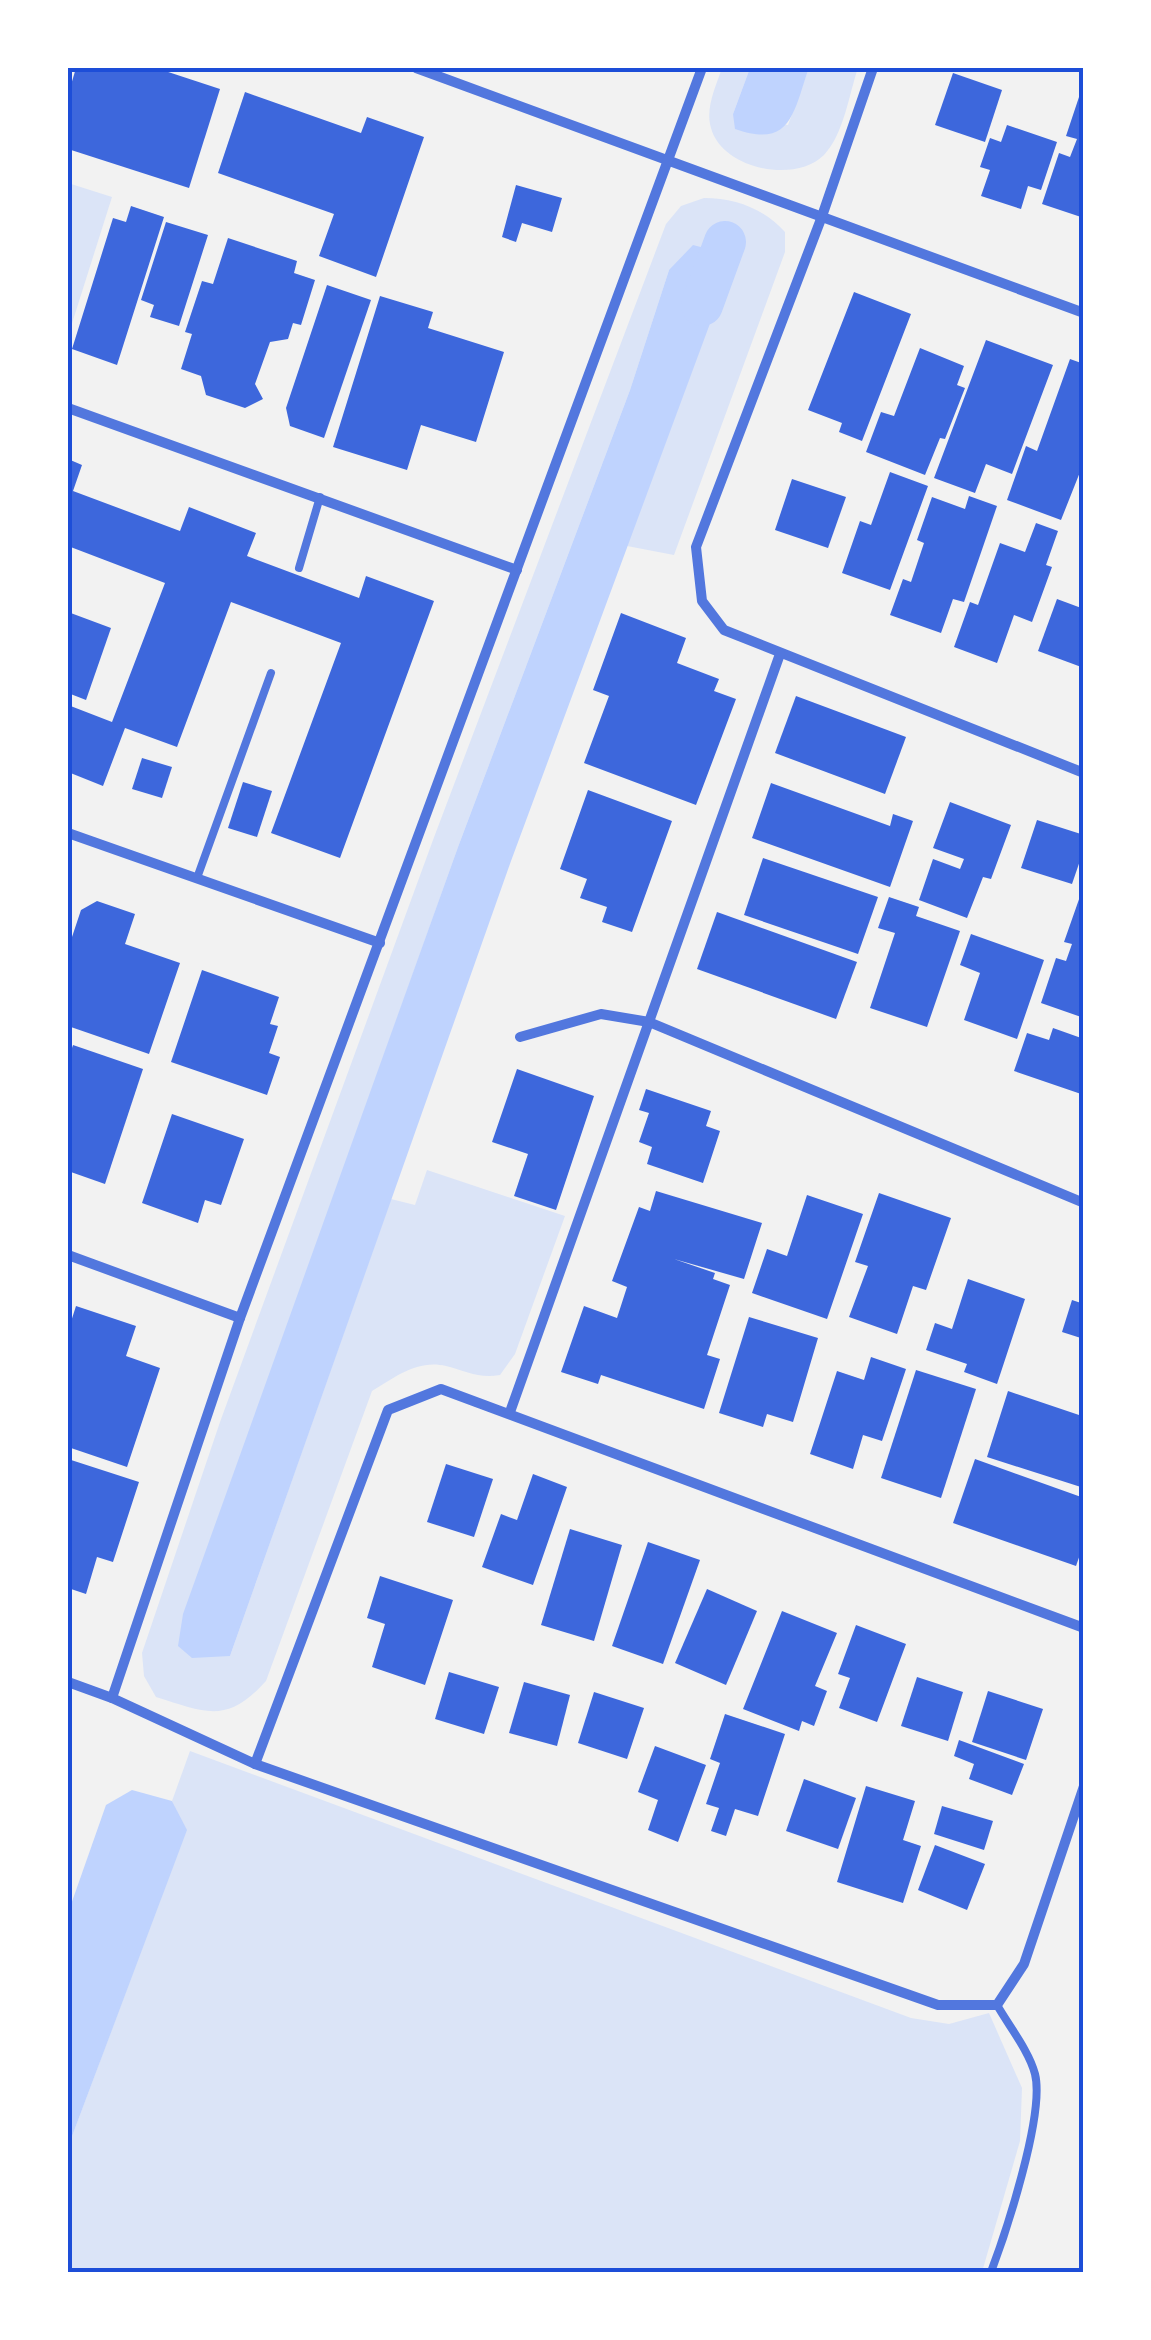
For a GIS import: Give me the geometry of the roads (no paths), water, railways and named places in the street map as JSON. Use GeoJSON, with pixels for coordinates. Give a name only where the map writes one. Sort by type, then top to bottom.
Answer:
{"type":"FeatureCollection","features":[{"type":"Feature","properties":{"kind":"street"},"geometry":{"type":"LineString","coordinates":[[416,68],[1084,313]]}},
{"type":"Feature","properties":{"kind":"street"},"geometry":{"type":"LineString","coordinates":[[112,1698],[240,1318],[702,68]]}},
{"type":"Feature","properties":{"kind":"street"},"geometry":{"type":"LineString","coordinates":[[873,68],[821,219],[696,547],[702,601],[724,630],[1084,774]]}},
{"type":"Feature","properties":{"kind":"street"},"geometry":{"type":"LineString","coordinates":[[68,408],[518,570]]}},
{"type":"Feature","properties":{"kind":"street"},"geometry":{"type":"LineString","coordinates":[[510,1412],[780,654]]}},
{"type":"Feature","properties":{"kind":"street"},"geometry":{"type":"LineString","coordinates":[[68,832],[380,943]]}},
{"type":"Feature","properties":{"kind":"street"},"geometry":{"type":"LineString","coordinates":[[520,1037],[601,1014],[649,1022],[1084,1203]]}},
{"type":"Feature","properties":{"kind":"street"},"geometry":{"type":"LineString","coordinates":[[68,1255],[240,1318]]}},
{"type":"Feature","properties":{"kind":"street"},"geometry":{"type":"LineString","coordinates":[[255,1764],[388,1410],[440,1389],[1084,1628]]}},
{"type":"Feature","properties":{"kind":"street"},"geometry":{"type":"LineString","coordinates":[[68,1682],[112,1698],[255,1764],[938,2005],[997,2005],[1024,1964],[1084,1786]]}},
{"type":"Feature","properties":{"kind":"lane"},"geometry":{"type":"LineString","coordinates":[[298,568],[320,497]]}},
{"type":"Feature","properties":{"kind":"lane"},"geometry":{"type":"LineString","coordinates":[[197,878],[271,672]]}},
{"type":"Feature","properties":{"kind":"lane"},"geometry":{"type":"LineString","coordinates":[[991,2272],[1025,2159],[1037,2090],[1034,2071],[997,2005]]}},
{"type":"Feature","properties":{"kind":"water"},"geometry":{"type":"Polygon","coordinates":[[[750,68],[809,68],[794,112],[779,130],[754,134],[735,129],[733,114],[750,68]]]}},
{"type":"Feature","properties":{"kind":"water"},"geometry":{"type":"Polygon","coordinates":[[[693,245],[735,256],[511,861],[230,1656],[192,1658],[178,1646],[183,1614],[458,847],[630,390],[669,270],[693,245]]]}},
{"type":"Feature","properties":{"kind":"water"},"geometry":{"type":"Polygon","coordinates":[[[132,1790],[172,1801],[187,1830],[68,2147],[68,1913],[106,1805],[132,1790]]]}},
{"type":"Feature","properties":{"kind":"waterway"},"geometry":{"type":"LineString","coordinates":[[702,305],[725,242]]}}]}
